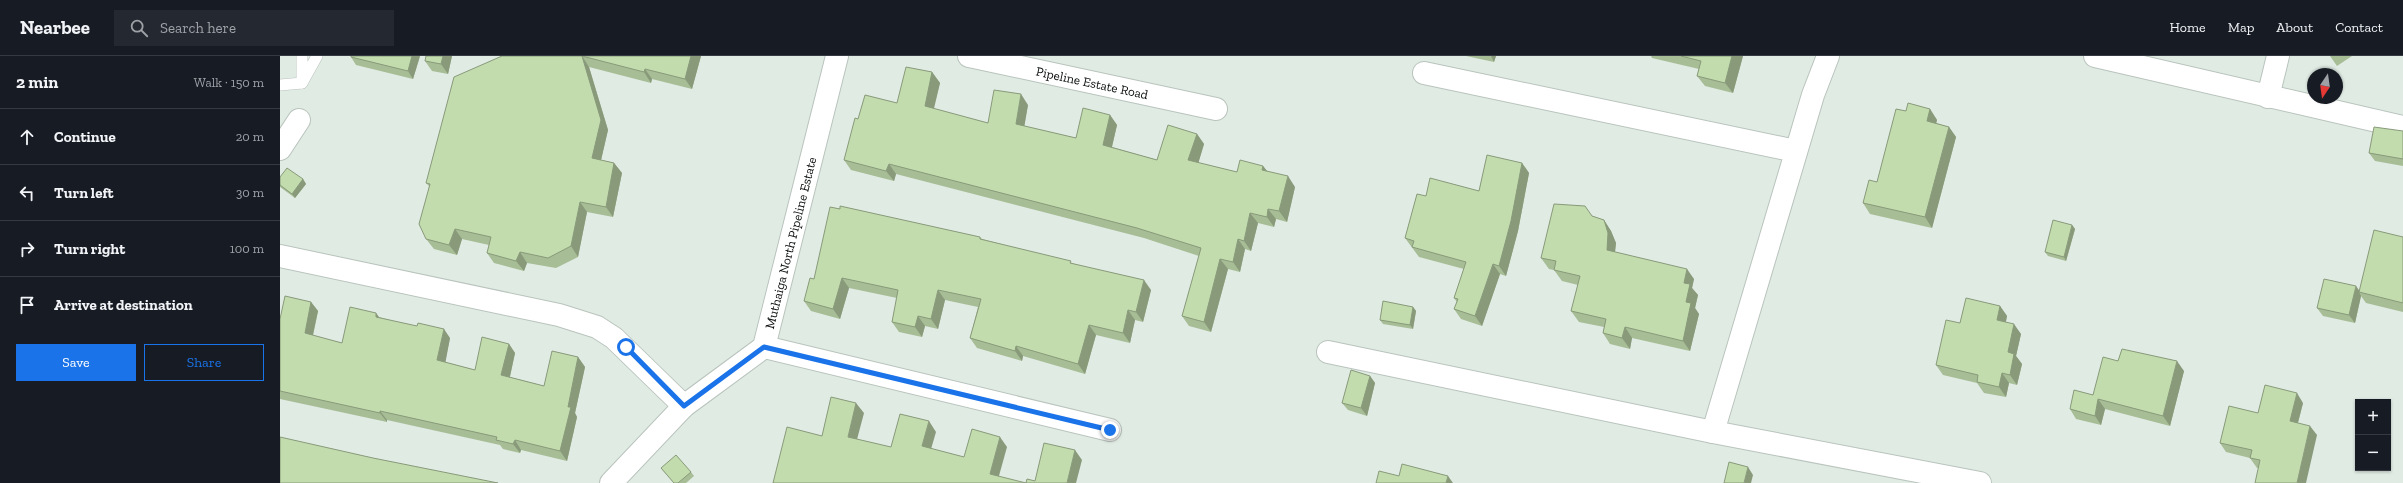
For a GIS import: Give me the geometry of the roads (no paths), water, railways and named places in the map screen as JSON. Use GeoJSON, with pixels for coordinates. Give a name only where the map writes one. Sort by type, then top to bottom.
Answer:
{"type":"FeatureCollection","features":[{"type":"Feature","properties":{"kind":"street","name":"Muthaiga North Pipeline Estate"},"geometry":{"type":"LineString","coordinates":[[611,483],[684,406],[764,347],[837,56]]}},
{"type":"Feature","properties":{"kind":"street","name":"Pipeline Estate Road"},"geometry":{"type":"LineString","coordinates":[[969,56],[1216,109]]}},
{"type":"Feature","properties":{"kind":"street"},"geometry":{"type":"LineString","coordinates":[[1713,432],[1813,95],[1828,56]]}},
{"type":"Feature","properties":{"kind":"street"},"geometry":{"type":"LineString","coordinates":[[2095,56],[2403,127]]}},
{"type":"Feature","properties":{"kind":"street"},"geometry":{"type":"LineString","coordinates":[[2268,97],[2278,56]]}},
{"type":"Feature","properties":{"kind":"street"},"geometry":{"type":"LineString","coordinates":[[1424,73],[1796,151]]}},
{"type":"Feature","properties":{"kind":"street"},"geometry":{"type":"LineString","coordinates":[[280,149],[299,120]]}},
{"type":"Feature","properties":{"kind":"street"},"geometry":{"type":"LineString","coordinates":[[280,256],[559,315],[597,327],[626,347],[684,406]]}},
{"type":"Feature","properties":{"kind":"street"},"geometry":{"type":"LineString","coordinates":[[764,347],[1110,430]]}},
{"type":"Feature","properties":{"kind":"street"},"geometry":{"type":"LineString","coordinates":[[1328,352],[1713,432],[1980,483]]}},
{"type":"Feature","properties":{"kind":"lane"},"geometry":{"type":"LineString","coordinates":[[302,56],[302,83]]}},
{"type":"Feature","properties":{"kind":"lane"},"geometry":{"type":"LineString","coordinates":[[302,83],[316,56]]}},
{"type":"Feature","properties":{"kind":"lane"},"geometry":{"type":"LineString","coordinates":[[280,85],[302,83]]}}]}
